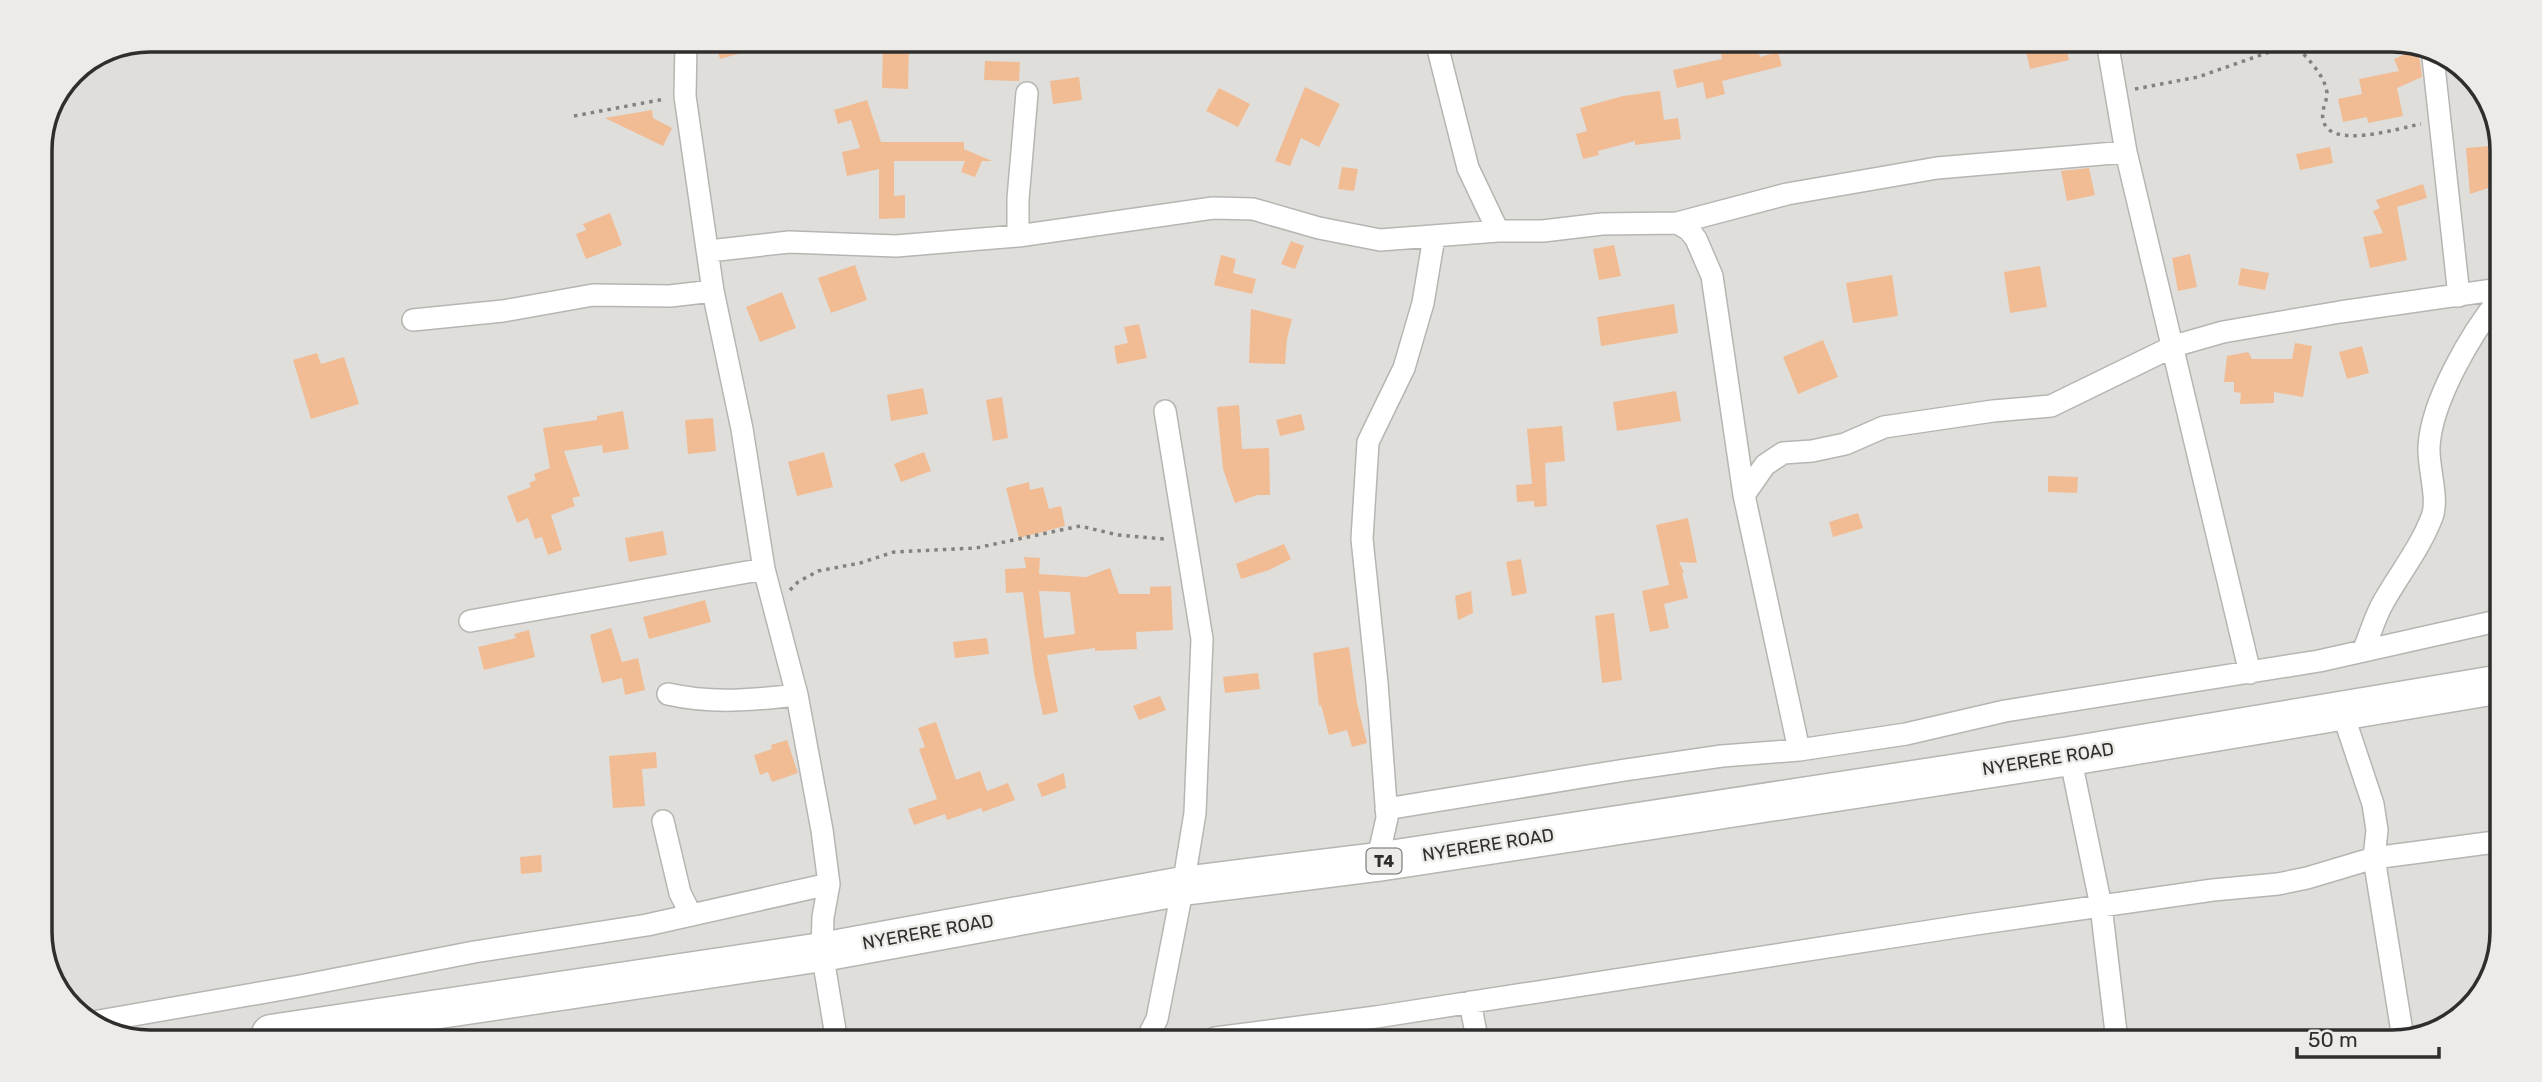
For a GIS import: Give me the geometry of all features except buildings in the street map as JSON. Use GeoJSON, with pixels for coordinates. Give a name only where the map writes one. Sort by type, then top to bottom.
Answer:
{"type":"FeatureCollection","features":[{"type":"Feature","properties":{"kind":"highway","name":"NYERERE ROAD"},"geometry":{"type":"LineString","coordinates":[[298,1030],[822,951],[1183,886],[1377,862],[2070,755],[2490,686]]}},
{"type":"Feature","properties":{"kind":"street"},"geometry":{"type":"LineString","coordinates":[[686,52],[684,96],[713,291],[740,416],[764,569],[797,695],[822,830],[829,884],[823,917],[822,951],[835,1030]]}},
{"type":"Feature","properties":{"kind":"street"},"geometry":{"type":"LineString","coordinates":[[1439,52],[1468,167],[1498,231]]}},
{"type":"Feature","properties":{"kind":"street"},"geometry":{"type":"LineString","coordinates":[[2109,52],[2126,152],[2250,673]]}},
{"type":"Feature","properties":{"kind":"street"},"geometry":{"type":"LineString","coordinates":[[2434,62],[2459,296]]}},
{"type":"Feature","properties":{"kind":"street"},"geometry":{"type":"LineString","coordinates":[[1018,236],[1027,93]]}},
{"type":"Feature","properties":{"kind":"street"},"geometry":{"type":"LineString","coordinates":[[709,251],[789,242],[897,246],[1018,236],[1213,208],[1253,209],[1380,240],[1498,231],[1543,231],[1602,224],[1677,223],[1808,190],[1927,169],[2126,152]]}},
{"type":"Feature","properties":{"kind":"street"},"geometry":{"type":"LineString","coordinates":[[1677,223],[1689,230],[1696,239],[1712,275],[1744,495],[1799,750]]}},
{"type":"Feature","properties":{"kind":"street"},"geometry":{"type":"LineString","coordinates":[[1377,862],[1387,818],[1362,539],[1368,442],[1404,368],[1423,303],[1434,237]]}},
{"type":"Feature","properties":{"kind":"street"},"geometry":{"type":"LineString","coordinates":[[413,320],[503,311],[593,295],[670,296],[713,291]]}},
{"type":"Feature","properties":{"kind":"street"},"geometry":{"type":"LineString","coordinates":[[1744,495],[1765,465],[1783,453],[1845,444],[1884,427],[1993,411],[2051,406],[2174,345],[2262,324],[2489,291]]}},
{"type":"Feature","properties":{"kind":"street"},"geometry":{"type":"LineString","coordinates":[[2363,651],[2383,602],[2406,567],[2432,518],[2434,503],[2430,438],[2459,360],[2489,314]]}},
{"type":"Feature","properties":{"kind":"street"},"geometry":{"type":"LineString","coordinates":[[1152,1030],[1157,1019],[1195,813],[1202,639],[1165,411]]}},
{"type":"Feature","properties":{"kind":"street"},"geometry":{"type":"LineString","coordinates":[[470,621],[764,569]]}},
{"type":"Feature","properties":{"kind":"street"},"geometry":{"type":"LineString","coordinates":[[1386,809],[1625,770],[1799,750],[1906,734],[2005,711],[2250,673],[2490,623]]}},
{"type":"Feature","properties":{"kind":"street"},"geometry":{"type":"LineString","coordinates":[[668,694],[721,702],[797,695]]}},
{"type":"Feature","properties":{"kind":"street"},"geometry":{"type":"LineString","coordinates":[[2342,711],[2373,804],[2377,830],[2374,858],[2402,1029]]}},
{"type":"Feature","properties":{"kind":"street"},"geometry":{"type":"LineString","coordinates":[[2070,755],[2101,906],[2116,1030]]}},
{"type":"Feature","properties":{"kind":"street"},"geometry":{"type":"LineString","coordinates":[[663,821],[680,893],[691,915]]}},
{"type":"Feature","properties":{"kind":"street"},"geometry":{"type":"LineString","coordinates":[[1276,1030],[2101,906],[2278,884],[2374,858],[2490,843]]}},
{"type":"Feature","properties":{"kind":"street"},"geometry":{"type":"LineString","coordinates":[[108,1019],[460,955],[647,925],[829,884]]}},
{"type":"Feature","properties":{"kind":"street"},"geometry":{"type":"LineString","coordinates":[[1470,1002],[1475,1030]]}},
{"type":"Feature","properties":{"kind":"path"},"geometry":{"type":"LineString","coordinates":[[2116,93],[2198,77],[2270,52]]}},
{"type":"Feature","properties":{"kind":"path"},"geometry":{"type":"LineString","coordinates":[[2302,52],[2314,66],[2326,87],[2323,119],[2326,129],[2333,135],[2360,136],[2440,120]]}},
{"type":"Feature","properties":{"kind":"path"},"geometry":{"type":"LineString","coordinates":[[574,116],[684,96]]}},
{"type":"Feature","properties":{"kind":"path"},"geometry":{"type":"LineString","coordinates":[[773,609],[797,582],[818,571],[860,563],[894,552],[976,548],[1080,526],[1118,535],[1185,540]]}}]}
